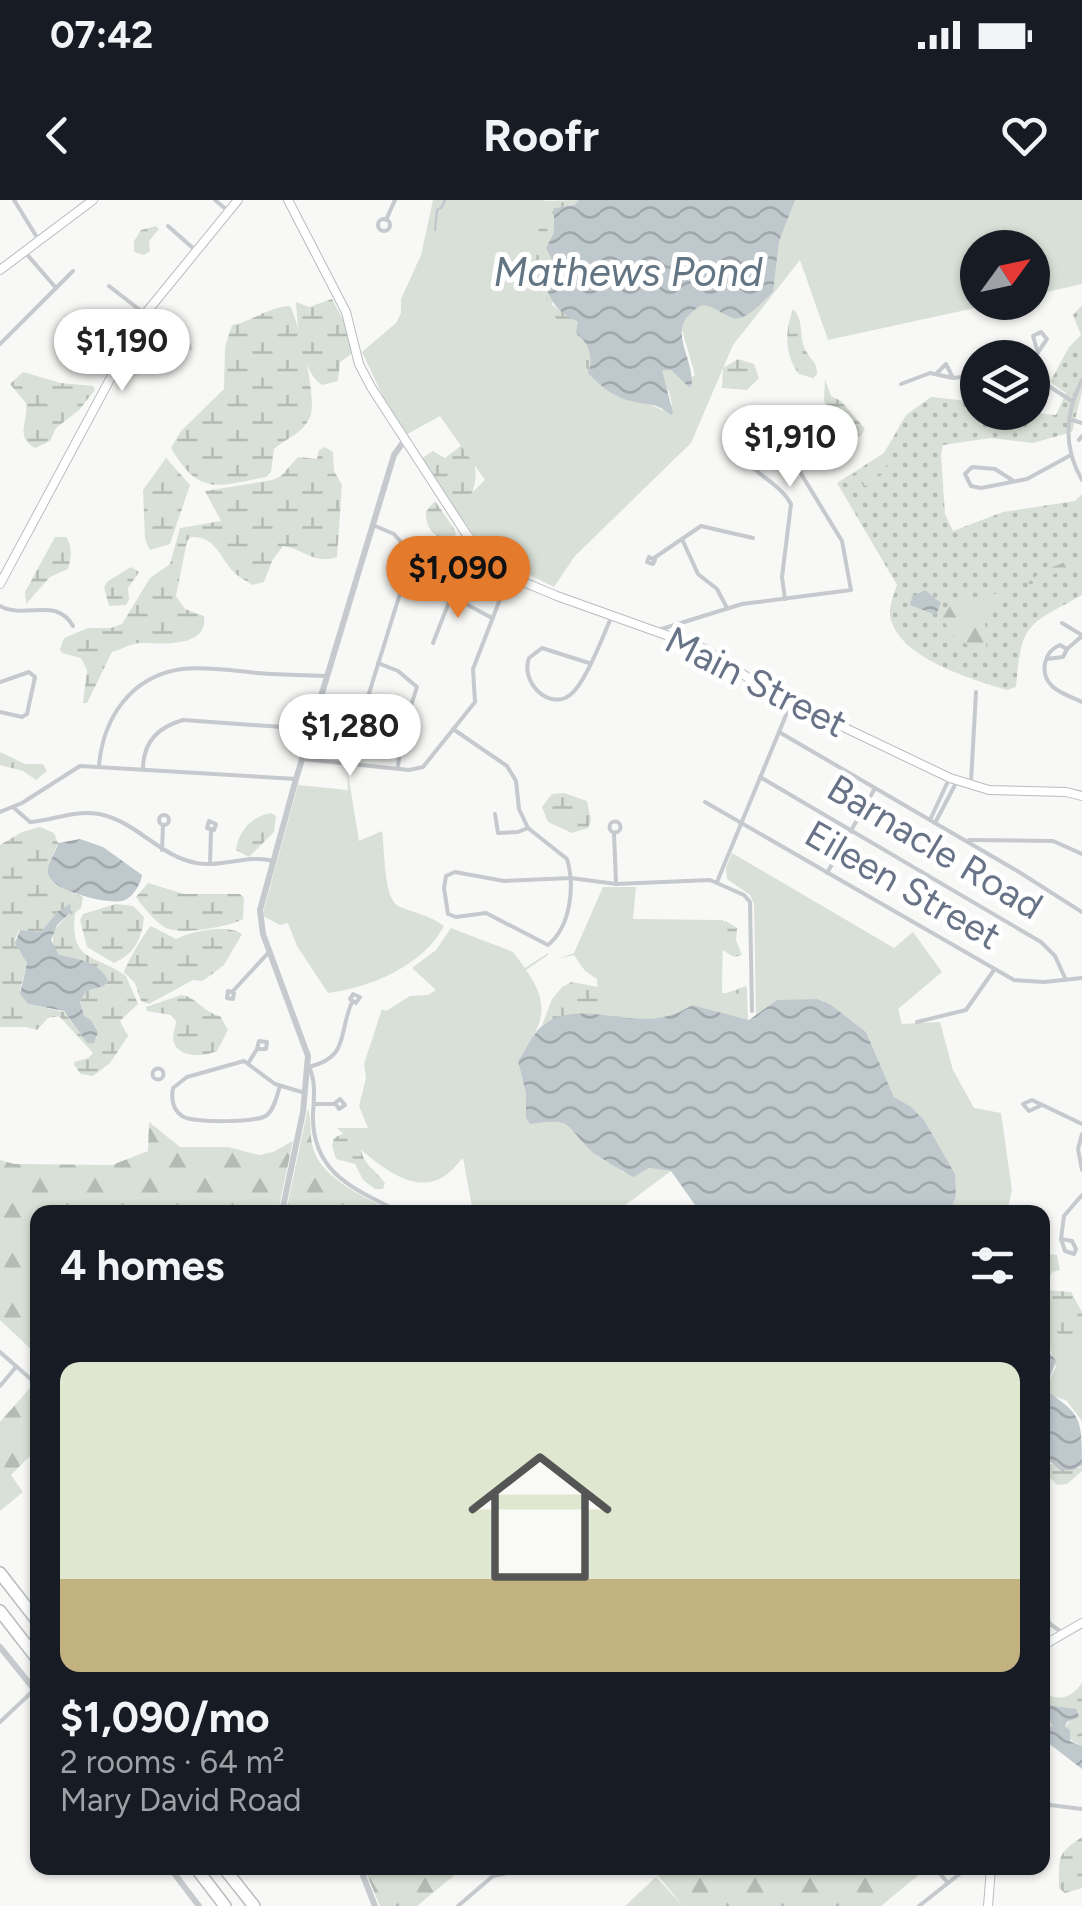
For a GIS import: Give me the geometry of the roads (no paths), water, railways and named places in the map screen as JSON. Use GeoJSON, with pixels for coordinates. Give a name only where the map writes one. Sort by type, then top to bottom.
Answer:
{"type":"FeatureCollection","features":[{"type":"Feature","properties":{"kind":"highway"},"geometry":{"type":"LineString","coordinates":[[0,1573],[30,1612]]}},
{"type":"Feature","properties":{"kind":"highway"},"geometry":{"type":"LineString","coordinates":[[0,1611],[30,1650]]}},
{"type":"Feature","properties":{"kind":"highway"},"geometry":{"type":"LineString","coordinates":[[201,1875],[225,1906]]}},
{"type":"Feature","properties":{"kind":"highway"},"geometry":{"type":"LineString","coordinates":[[230,1875],[254,1906]]}},
{"type":"Feature","properties":{"kind":"main road"},"geometry":{"type":"LineString","coordinates":[[0,270],[93,200]]}},
{"type":"Feature","properties":{"kind":"main road"},"geometry":{"type":"LineString","coordinates":[[0,584],[145,314],[238,200]]}},
{"type":"Feature","properties":{"kind":"main road","name":"Main Street"},"geometry":{"type":"LineString","coordinates":[[288,200],[346,312],[359,364],[404,441],[475,545],[508,576],[715,654],[790,703],[953,780],[1009,791],[1082,796]]}},
{"type":"Feature","properties":{"kind":"main road"},"geometry":{"type":"LineString","coordinates":[[1050,1641],[1082,1623]]}},
{"type":"Feature","properties":{"kind":"main road"},"geometry":{"type":"LineString","coordinates":[[988,1906],[990,1875]]}},
{"type":"Feature","properties":{"kind":"street"},"geometry":{"type":"LineString","coordinates":[[14,200],[39,240]]}},
{"type":"Feature","properties":{"kind":"street"},"geometry":{"type":"LineString","coordinates":[[216,200],[228,211]]}},
{"type":"Feature","properties":{"kind":"street"},"geometry":{"type":"LineString","coordinates":[[386,220],[394,200]]}},
{"type":"Feature","properties":{"kind":"street"},"geometry":{"type":"LineString","coordinates":[[168,226],[196,250]]}},
{"type":"Feature","properties":{"kind":"street"},"geometry":{"type":"LineString","coordinates":[[24,251],[56,288]]}},
{"type":"Feature","properties":{"kind":"street"},"geometry":{"type":"LineString","coordinates":[[0,344],[74,272]]}},
{"type":"Feature","properties":{"kind":"street"},"geometry":{"type":"LineString","coordinates":[[109,286],[145,314]]}},
{"type":"Feature","properties":{"kind":"street"},"geometry":{"type":"LineString","coordinates":[[937,374],[946,364],[953,378]]}},
{"type":"Feature","properties":{"kind":"street"},"geometry":{"type":"LineString","coordinates":[[901,384],[923,375],[960,377]]}},
{"type":"Feature","properties":{"kind":"street"},"geometry":{"type":"LineString","coordinates":[[1082,380],[1069,420],[1071,455],[1082,480]]}},
{"type":"Feature","properties":{"kind":"street"},"geometry":{"type":"LineString","coordinates":[[1050,387],[1073,401]]}},
{"type":"Feature","properties":{"kind":"street"},"geometry":{"type":"LineString","coordinates":[[655,630],[727,608],[851,590],[842,541],[789,454],[780,449],[771,433],[770,416],[778,409]]}},
{"type":"Feature","properties":{"kind":"street"},"geometry":{"type":"LineString","coordinates":[[1069,420],[1082,423]]}},
{"type":"Feature","properties":{"kind":"street"},"geometry":{"type":"LineString","coordinates":[[283,1205],[308,1066],[304,1038],[260,916],[302,758],[394,455],[404,441]]}},
{"type":"Feature","properties":{"kind":"street"},"geometry":{"type":"LineString","coordinates":[[740,455],[782,490],[792,504],[782,570],[785,598]]}},
{"type":"Feature","properties":{"kind":"street"},"geometry":{"type":"LineString","coordinates":[[1012,480],[987,467],[972,468],[965,474],[967,483],[975,488],[1027,479],[1071,455]]}},
{"type":"Feature","properties":{"kind":"street"},"geometry":{"type":"LineString","coordinates":[[354,763],[358,732],[412,555],[394,534],[373,526]]}},
{"type":"Feature","properties":{"kind":"street"},"geometry":{"type":"LineString","coordinates":[[654,558],[701,526],[753,538]]}},
{"type":"Feature","properties":{"kind":"street"},"geometry":{"type":"LineString","coordinates":[[682,540],[698,574],[717,589],[727,608]]}},
{"type":"Feature","properties":{"kind":"street"},"geometry":{"type":"LineString","coordinates":[[426,566],[451,596],[494,618]]}},
{"type":"Feature","properties":{"kind":"street"},"geometry":{"type":"LineString","coordinates":[[302,758],[413,770],[428,763],[475,702],[474,669],[508,576]]}},
{"type":"Feature","properties":{"kind":"street"},"geometry":{"type":"LineString","coordinates":[[433,643],[451,596]]}},
{"type":"Feature","properties":{"kind":"street"},"geometry":{"type":"LineString","coordinates":[[0,606],[19,613],[50,609],[66,616],[73,626]]}},
{"type":"Feature","properties":{"kind":"street"},"geometry":{"type":"LineString","coordinates":[[589,663],[542,648],[529,658],[526,675],[535,689],[560,699],[573,693],[589,663],[612,615]]}},
{"type":"Feature","properties":{"kind":"street"},"geometry":{"type":"LineString","coordinates":[[1047,658],[1063,658],[1082,636],[1062,623]]}},
{"type":"Feature","properties":{"kind":"street"},"geometry":{"type":"LineString","coordinates":[[1067,649],[1056,646],[1047,658],[1044,667],[1048,682],[1082,702]]}},
{"type":"Feature","properties":{"kind":"street"},"geometry":{"type":"LineString","coordinates":[[378,664],[386,664],[410,678],[417,690],[401,737],[398,768]]}},
{"type":"Feature","properties":{"kind":"street"},"geometry":{"type":"LineString","coordinates":[[99,766],[103,737],[111,717],[136,688],[157,676],[186,668],[328,676]]}},
{"type":"Feature","properties":{"kind":"street"},"geometry":{"type":"LineString","coordinates":[[0,682],[29,672],[34,676],[27,714],[22,717],[0,712]]}},
{"type":"Feature","properties":{"kind":"street"},"geometry":{"type":"LineString","coordinates":[[972,786],[976,692]]}},
{"type":"Feature","properties":{"kind":"street"},"geometry":{"type":"LineString","coordinates":[[717,882],[790,703]]}},
{"type":"Feature","properties":{"kind":"street"},"geometry":{"type":"LineString","coordinates":[[144,769],[144,755],[152,738],[164,726],[183,720],[311,729]]}},
{"type":"Feature","properties":{"kind":"street"},"geometry":{"type":"LineString","coordinates":[[452,729],[510,770],[528,828],[563,854],[571,878],[568,909],[548,945],[486,913],[450,916],[444,888],[446,876],[455,872],[504,881],[571,878],[616,884],[691,879],[717,882],[744,895],[750,904],[752,1010]]}},
{"type":"Feature","properties":{"kind":"street"},"geometry":{"type":"LineString","coordinates":[[779,732],[1082,912]]}},
{"type":"Feature","properties":{"kind":"street"},"geometry":{"type":"LineString","coordinates":[[0,812],[13,808],[73,769],[99,766],[296,779]]}},
{"type":"Feature","properties":{"kind":"street","name":"Barnacle Road"},"geometry":{"type":"LineString","coordinates":[[760,777],[1048,947],[1065,980]]}},
{"type":"Feature","properties":{"kind":"street"},"geometry":{"type":"LineString","coordinates":[[932,822],[953,780]]}},
{"type":"Feature","properties":{"kind":"street"},"geometry":{"type":"LineString","coordinates":[[827,873],[875,789]]}},
{"type":"Feature","properties":{"kind":"street","name":"Eileen Street"},"geometry":{"type":"LineString","coordinates":[[705,802],[994,970],[1021,982],[1082,978]]}},
{"type":"Feature","properties":{"kind":"street"},"geometry":{"type":"LineString","coordinates":[[13,808],[30,822],[67,813],[105,816],[190,862],[273,861]]}},
{"type":"Feature","properties":{"kind":"street"},"geometry":{"type":"LineString","coordinates":[[495,814],[501,834],[528,828]]}},
{"type":"Feature","properties":{"kind":"street"},"geometry":{"type":"LineString","coordinates":[[162,850],[164,825]]}},
{"type":"Feature","properties":{"kind":"street"},"geometry":{"type":"LineString","coordinates":[[210,864],[211,830]]}},
{"type":"Feature","properties":{"kind":"street"},"geometry":{"type":"LineString","coordinates":[[614,832],[616,884]]}},
{"type":"Feature","properties":{"kind":"street"},"geometry":{"type":"LineString","coordinates":[[964,840],[1053,841],[1082,854]]}},
{"type":"Feature","properties":{"kind":"street"},"geometry":{"type":"LineString","coordinates":[[233,991],[270,952]]}},
{"type":"Feature","properties":{"kind":"street"},"geometry":{"type":"LineString","coordinates":[[916,1022],[966,1010],[994,970]]}},
{"type":"Feature","properties":{"kind":"street"},"geometry":{"type":"LineString","coordinates":[[308,1066],[334,1057],[352,1002]]}},
{"type":"Feature","properties":{"kind":"street"},"geometry":{"type":"LineString","coordinates":[[257,1048],[249,1062],[189,1076],[175,1085],[172,1103],[185,1118],[260,1120],[270,1113],[280,1086]]}},
{"type":"Feature","properties":{"kind":"street"},"geometry":{"type":"LineString","coordinates":[[249,1062],[280,1086],[306,1093]]}},
{"type":"Feature","properties":{"kind":"street"},"geometry":{"type":"LineString","coordinates":[[308,1066],[313,1075],[316,1147],[324,1164],[362,1193],[386,1205]]}},
{"type":"Feature","properties":{"kind":"street"},"geometry":{"type":"LineString","coordinates":[[166,1077],[175,1085]]}},
{"type":"Feature","properties":{"kind":"street"},"geometry":{"type":"LineString","coordinates":[[314,1104],[335,1104]]}},
{"type":"Feature","properties":{"kind":"street"},"geometry":{"type":"LineString","coordinates":[[1042,1105],[1082,1124]]}},
{"type":"Feature","properties":{"kind":"street"},"geometry":{"type":"LineString","coordinates":[[1082,1134],[1078,1149],[1082,1170]]}},
{"type":"Feature","properties":{"kind":"street"},"geometry":{"type":"LineString","coordinates":[[1061,1239],[1064,1216],[1082,1195]]}},
{"type":"Feature","properties":{"kind":"street"},"geometry":{"type":"LineString","coordinates":[[0,1352],[30,1378]]}},
{"type":"Feature","properties":{"kind":"street"},"geometry":{"type":"LineString","coordinates":[[0,1386],[16,1367]]}},
{"type":"Feature","properties":{"kind":"street"},"geometry":{"type":"LineString","coordinates":[[1050,1624],[1063,1633]]}},
{"type":"Feature","properties":{"kind":"street"},"geometry":{"type":"LineString","coordinates":[[0,1648],[30,1685]]}},
{"type":"Feature","properties":{"kind":"street"},"geometry":{"type":"LineString","coordinates":[[0,1722],[30,1697]]}},
{"type":"Feature","properties":{"kind":"street"},"geometry":{"type":"LineString","coordinates":[[1050,1805],[1082,1809]]}},
{"type":"Feature","properties":{"kind":"street"},"geometry":{"type":"LineString","coordinates":[[175,1875],[199,1906]]}},
{"type":"Feature","properties":{"kind":"street"},"geometry":{"type":"LineString","coordinates":[[363,1875],[375,1906]]}},
{"type":"Feature","properties":{"kind":"street"},"geometry":{"type":"LineString","coordinates":[[458,1906],[493,1876],[501,1875]]}},
{"type":"Feature","properties":{"kind":"street"},"geometry":{"type":"LineString","coordinates":[[942,1875],[948,1883]]}},
{"type":"Feature","properties":{"kind":"street"},"geometry":{"type":"LineString","coordinates":[[919,1906],[958,1875]]}},
{"type":"Feature","properties":{"kind":"water","name":"Mathews Pond"},"geometry":{"type":"Polygon","coordinates":[[[579,200],[795,200],[779,241],[773,292],[743,317],[733,318],[702,305],[684,322],[682,340],[692,384],[689,387],[671,370],[662,370],[671,415],[657,406],[619,397],[593,378],[588,373],[589,351],[576,333],[578,322],[556,307],[548,293],[547,266],[553,262],[546,248],[554,232],[554,208],[574,205],[579,200]]]}},
{"type":"Feature","properties":{"kind":"water"},"geometry":{"type":"Polygon","coordinates":[[[925,590],[941,603],[936,615],[910,605],[912,597],[925,590]]]}},
{"type":"Feature","properties":{"kind":"water"},"geometry":{"type":"Polygon","coordinates":[[[80,839],[103,847],[142,875],[131,896],[118,901],[96,899],[52,880],[48,869],[58,843],[80,839]]]}},
{"type":"Feature","properties":{"kind":"water"},"geometry":{"type":"Polygon","coordinates":[[[70,904],[71,912],[57,925],[51,940],[59,955],[94,965],[108,981],[86,991],[80,1002],[84,1016],[98,1032],[94,1043],[87,1043],[64,1011],[28,1004],[20,994],[27,963],[15,943],[20,930],[41,932],[57,912],[70,904]]]}},
{"type":"Feature","properties":{"kind":"water"},"geometry":{"type":"Polygon","coordinates":[[[817,999],[830,1004],[866,1032],[894,1097],[924,1120],[955,1174],[953,1205],[695,1205],[671,1171],[649,1168],[633,1177],[594,1153],[566,1125],[530,1124],[526,1118],[526,1094],[518,1061],[546,1023],[580,1014],[654,1018],[692,1005],[749,1020],[777,1000],[817,999]]]}},
{"type":"Feature","properties":{"kind":"water"},"geometry":{"type":"Polygon","coordinates":[[[1050,1353],[1056,1361],[1050,1377],[1050,1353]]]}},
{"type":"Feature","properties":{"kind":"water"},"geometry":{"type":"Polygon","coordinates":[[[1050,1394],[1074,1413],[1080,1428],[1082,1465],[1060,1470],[1050,1461],[1050,1394]]]}},
{"type":"Feature","properties":{"kind":"water"},"geometry":{"type":"Polygon","coordinates":[[[1050,1705],[1076,1709],[1079,1717],[1065,1727],[1070,1730],[1070,1741],[1082,1746],[1082,1769],[1050,1744],[1050,1705]]]}},
{"type":"Feature","properties":{"kind":"waterway"},"geometry":{"type":"LineString","coordinates":[[435,230],[437,210],[445,200]]}}]}
